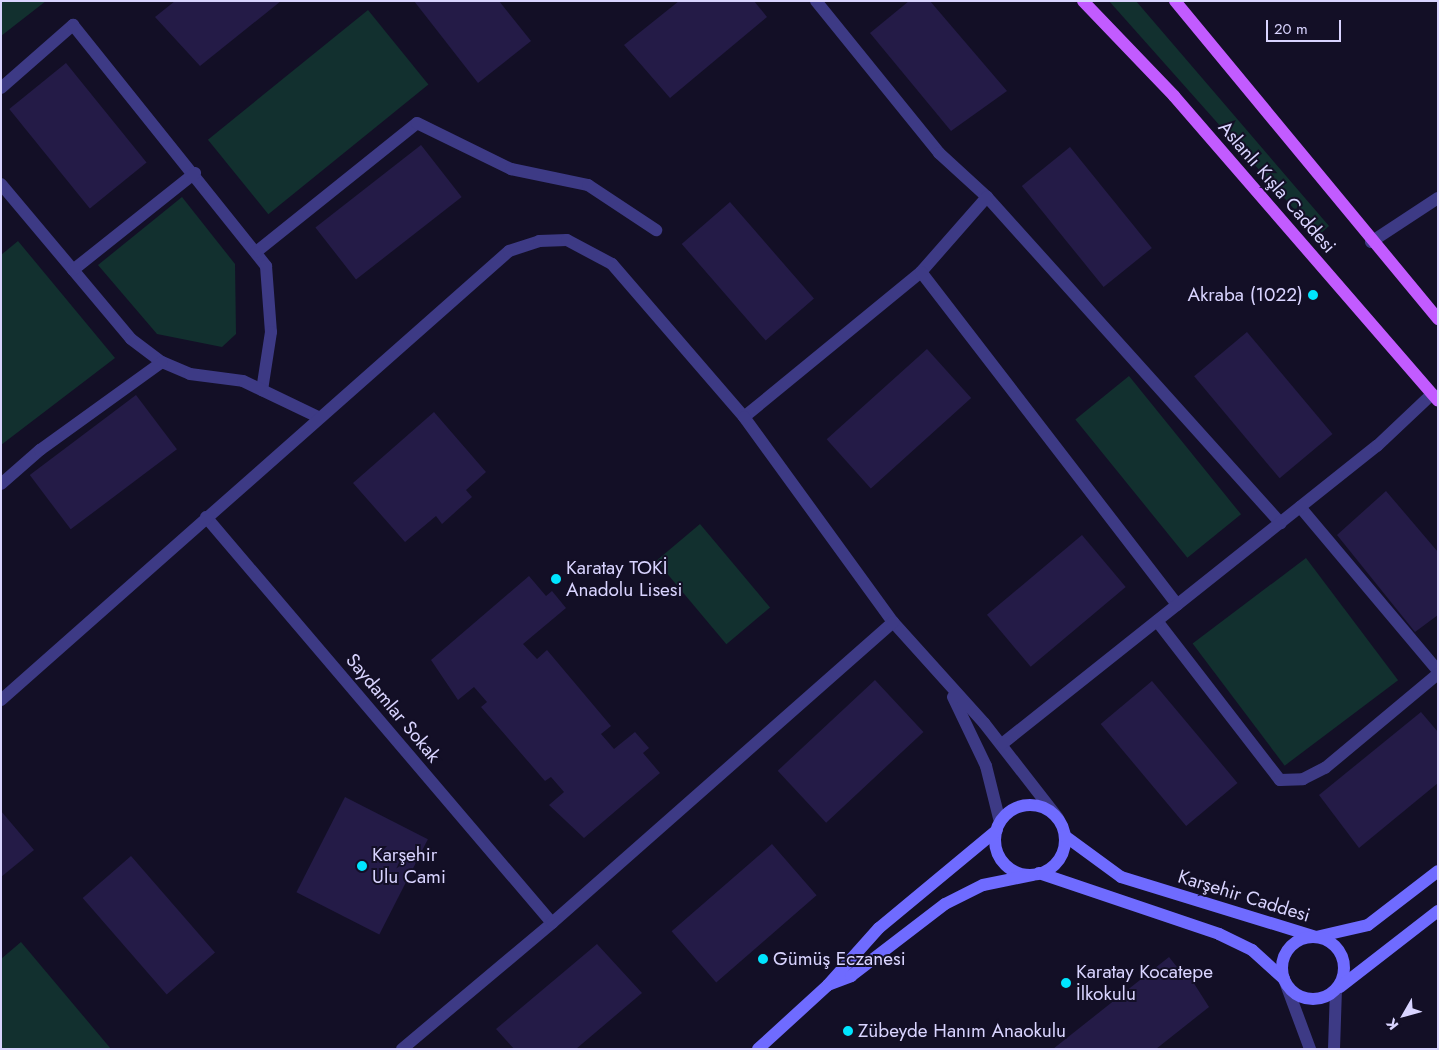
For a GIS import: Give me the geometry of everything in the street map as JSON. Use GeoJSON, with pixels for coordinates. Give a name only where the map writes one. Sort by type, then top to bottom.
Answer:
{"type":"FeatureCollection","features":[{"type":"Feature","properties":{"kind":"main road","name":"Aslanlı Kışla Caddesi"},"geometry":{"type":"LineString","coordinates":[[1083,1],[1174,96],[1435,398]]}},
{"type":"Feature","properties":{"kind":"main road","name":"Aslanlı Kışla Caddesi"},"geometry":{"type":"LineString","coordinates":[[1175,1],[1372,242],[1438,319]]}},
{"type":"Feature","properties":{"kind":"street"},"geometry":{"type":"LineString","coordinates":[[816,1],[939,153],[987,197],[1281,523]]}},
{"type":"Feature","properties":{"kind":"street"},"geometry":{"type":"LineString","coordinates":[[1,88],[73,25],[195,173],[266,266],[272,332],[262,390]]}},
{"type":"Feature","properties":{"kind":"street"},"geometry":{"type":"LineString","coordinates":[[256,252],[417,123],[512,169],[588,186],[656,230]]}},
{"type":"Feature","properties":{"kind":"street"},"geometry":{"type":"LineString","coordinates":[[72,270],[195,173]]}},
{"type":"Feature","properties":{"kind":"street"},"geometry":{"type":"LineString","coordinates":[[1,184],[131,339],[162,362],[190,374],[243,381],[318,417]]}},
{"type":"Feature","properties":{"kind":"street"},"geometry":{"type":"LineString","coordinates":[[744,417],[921,272],[987,197]]}},
{"type":"Feature","properties":{"kind":"street"},"geometry":{"type":"LineString","coordinates":[[1372,242],[1438,198]]}},
{"type":"Feature","properties":{"kind":"street"},"geometry":{"type":"LineString","coordinates":[[1,700],[318,417],[509,251],[539,240],[566,240],[612,264],[744,417],[892,622],[945,684],[1002,744],[1058,818],[1065,836],[1060,859],[1036,874],[983,885],[945,904],[856,972],[828,985]]}},
{"type":"Feature","properties":{"kind":"street"},"geometry":{"type":"LineString","coordinates":[[921,272],[1177,605]]}},
{"type":"Feature","properties":{"kind":"street"},"geometry":{"type":"LineString","coordinates":[[1,484],[40,450],[162,362]]}},
{"type":"Feature","properties":{"kind":"street"},"geometry":{"type":"LineString","coordinates":[[1002,744],[1378,446],[1435,398]]}},
{"type":"Feature","properties":{"kind":"street"},"geometry":{"type":"LineString","coordinates":[[1157,621],[1280,780],[1303,779],[1326,768],[1438,672],[1300,508]]}},
{"type":"Feature","properties":{"kind":"street","name":"Saydamlar Sokak"},"geometry":{"type":"LineString","coordinates":[[206,517],[552,924]]}},
{"type":"Feature","properties":{"kind":"street"},"geometry":{"type":"LineString","coordinates":[[402,1049],[552,924],[892,622]]}},
{"type":"Feature","properties":{"kind":"street"},"geometry":{"type":"LineString","coordinates":[[945,684],[977,742],[998,826],[1003,861],[1036,874],[1236,941],[1267,961],[1307,999],[1327,997],[1438,911]]}},
{"type":"Feature","properties":{"kind":"street"},"geometry":{"type":"LineString","coordinates":[[758,1049],[828,985],[868,939],[998,826],[1012,810],[1028,805],[1044,808],[1058,818]]}},
{"type":"Feature","properties":{"kind":"street","name":"Karşehir Caddesi"},"geometry":{"type":"LineString","coordinates":[[1065,836],[1120,877],[1316,937],[1368,925],[1438,871]]}},
{"type":"Feature","properties":{"kind":"street"},"geometry":{"type":"LineString","coordinates":[[1310,1049],[1284,979],[1288,950],[1316,937],[1334,945],[1342,957],[1344,972],[1336,990],[1334,1049]]}},
{"type":"Feature","properties":{"kind":"green space"},"geometry":{"type":"Polygon","coordinates":[[[1,1],[46,1],[1,36],[1,1]]]}},
{"type":"Feature","properties":{"kind":"green space"},"geometry":{"type":"Polygon","coordinates":[[[1109,1],[1136,1],[1329,226],[1318,236],[1109,1]]]}},
{"type":"Feature","properties":{"kind":"green space"},"geometry":{"type":"Polygon","coordinates":[[[368,10],[428,85],[268,214],[208,140],[368,10]]]}},
{"type":"Feature","properties":{"kind":"green space"},"geometry":{"type":"Polygon","coordinates":[[[182,197],[235,264],[236,334],[222,347],[157,334],[98,265],[182,197]]]}},
{"type":"Feature","properties":{"kind":"green space"},"geometry":{"type":"Polygon","coordinates":[[[18,241],[115,358],[1,445],[1,255],[18,241]]]}},
{"type":"Feature","properties":{"kind":"green space"},"geometry":{"type":"Polygon","coordinates":[[[1129,376],[1241,514],[1187,558],[1075,419],[1129,376]]]}},
{"type":"Feature","properties":{"kind":"green space"},"geometry":{"type":"Polygon","coordinates":[[[700,524],[770,607],[726,644],[656,561],[700,524]]]}},
{"type":"Feature","properties":{"kind":"green space"},"geometry":{"type":"Polygon","coordinates":[[[1306,558],[1398,680],[1285,766],[1193,643],[1306,558]]]}},
{"type":"Feature","properties":{"kind":"green space"},"geometry":{"type":"Polygon","coordinates":[[[21,942],[111,1049],[1,1049],[1,959],[21,942]]]}},
{"type":"Feature","properties":{"kind":"building"},"geometry":{"type":"Polygon","coordinates":[[[175,1],[281,1],[200,66],[155,17],[175,1]]]}},
{"type":"Feature","properties":{"kind":"building"},"geometry":{"type":"Polygon","coordinates":[[[414,1],[499,1],[531,41],[478,83],[414,1]]]}},
{"type":"Feature","properties":{"kind":"building"},"geometry":{"type":"Polygon","coordinates":[[[679,1],[754,1],[767,17],[670,98],[624,45],[679,1]]]}},
{"type":"Feature","properties":{"kind":"building"},"geometry":{"type":"Polygon","coordinates":[[[909,1],[930,1],[1007,91],[951,131],[870,33],[909,1]]]}},
{"type":"Feature","properties":{"kind":"building"},"geometry":{"type":"Polygon","coordinates":[[[66,63],[147,162],[90,208],[9,109],[66,63]]]}},
{"type":"Feature","properties":{"kind":"building"},"geometry":{"type":"Polygon","coordinates":[[[421,145],[462,197],[356,280],[315,227],[421,145]]]}},
{"type":"Feature","properties":{"kind":"building"},"geometry":{"type":"Polygon","coordinates":[[[1070,147],[1152,248],[1104,287],[1022,186],[1070,147]]]}},
{"type":"Feature","properties":{"kind":"building"},"geometry":{"type":"Polygon","coordinates":[[[730,202],[814,299],[766,341],[682,244],[730,202]]]}},
{"type":"Feature","properties":{"kind":"building"},"geometry":{"type":"Polygon","coordinates":[[[1247,332],[1332,434],[1280,478],[1194,376],[1247,332]]]}},
{"type":"Feature","properties":{"kind":"building"},"geometry":{"type":"Polygon","coordinates":[[[927,349],[971,398],[871,488],[827,439],[927,349]]]}},
{"type":"Feature","properties":{"kind":"building"},"geometry":{"type":"Polygon","coordinates":[[[136,395],[177,449],[71,529],[30,475],[136,395]]]}},
{"type":"Feature","properties":{"kind":"building"},"geometry":{"type":"Polygon","coordinates":[[[434,412],[486,472],[466,490],[472,497],[442,524],[436,516],[405,542],[353,483],[434,412]]]}},
{"type":"Feature","properties":{"kind":"building"},"geometry":{"type":"Polygon","coordinates":[[[1386,491],[1438,552],[1438,615],[1415,632],[1337,535],[1386,491]]]}},
{"type":"Feature","properties":{"kind":"building"},"geometry":{"type":"Polygon","coordinates":[[[1082,535],[1126,587],[1031,667],[987,615],[1082,535]]]}},
{"type":"Feature","properties":{"kind":"building"},"geometry":{"type":"Polygon","coordinates":[[[529,576],[546,596],[552,591],[566,608],[523,644],[537,659],[547,650],[611,726],[601,734],[614,749],[635,732],[649,748],[643,753],[660,773],[584,838],[549,805],[564,792],[551,777],[545,781],[481,707],[487,702],[474,687],[458,700],[431,660],[529,576]]]}},
{"type":"Feature","properties":{"kind":"building"},"geometry":{"type":"Polygon","coordinates":[[[875,680],[923,732],[826,823],[778,771],[875,680]]]}},
{"type":"Feature","properties":{"kind":"building"},"geometry":{"type":"Polygon","coordinates":[[[1152,681],[1237,783],[1186,826],[1101,724],[1152,681]]]}},
{"type":"Feature","properties":{"kind":"building"},"geometry":{"type":"Polygon","coordinates":[[[1421,712],[1438,732],[1438,783],[1359,848],[1319,795],[1421,712]]]}},
{"type":"Feature","properties":{"kind":"building","name":"Karşehir Ulu Cami"},"geometry":{"type":"Polygon","coordinates":[[[345,797],[428,839],[379,935],[296,892],[345,797]]]}},
{"type":"Feature","properties":{"kind":"building"},"geometry":{"type":"Polygon","coordinates":[[[1,811],[34,850],[1,877],[1,811]]]}},
{"type":"Feature","properties":{"kind":"building"},"geometry":{"type":"Polygon","coordinates":[[[772,844],[817,895],[716,983],[672,931],[772,844]]]}},
{"type":"Feature","properties":{"kind":"building"},"geometry":{"type":"Polygon","coordinates":[[[131,856],[215,953],[167,995],[83,898],[131,856]]]}},
{"type":"Feature","properties":{"kind":"building"},"geometry":{"type":"Polygon","coordinates":[[[597,944],[642,993],[576,1049],[514,1049],[496,1029],[597,944]]]}},
{"type":"Feature","properties":{"kind":"building"},"geometry":{"type":"Polygon","coordinates":[[[1169,957],[1185,977],[1188,974],[1209,1007],[1156,1049],[1053,1049],[1169,957]]]}},
{"type":"Feature","properties":{"kind":"place","name":"Akraba (1022)"},"geometry":{"type":"Point","coordinates":[1313,295]}},
{"type":"Feature","properties":{"kind":"place","name":"Karatay TOKİ Anadolu Lisesi"},"geometry":{"type":"Point","coordinates":[556,579]}},
{"type":"Feature","properties":{"kind":"place","name":"Karşehir Ulu Cami"},"geometry":{"type":"Point","coordinates":[362,866]}},
{"type":"Feature","properties":{"kind":"place","name":"Gümüş Eczanesi"},"geometry":{"type":"Point","coordinates":[763,959]}},
{"type":"Feature","properties":{"kind":"place","name":"Karatay Kocatepe İlkokulu"},"geometry":{"type":"Point","coordinates":[1066,983]}},
{"type":"Feature","properties":{"kind":"place","name":"Zübeyde Hanım Anaokulu"},"geometry":{"type":"Point","coordinates":[848,1031]}}]}
